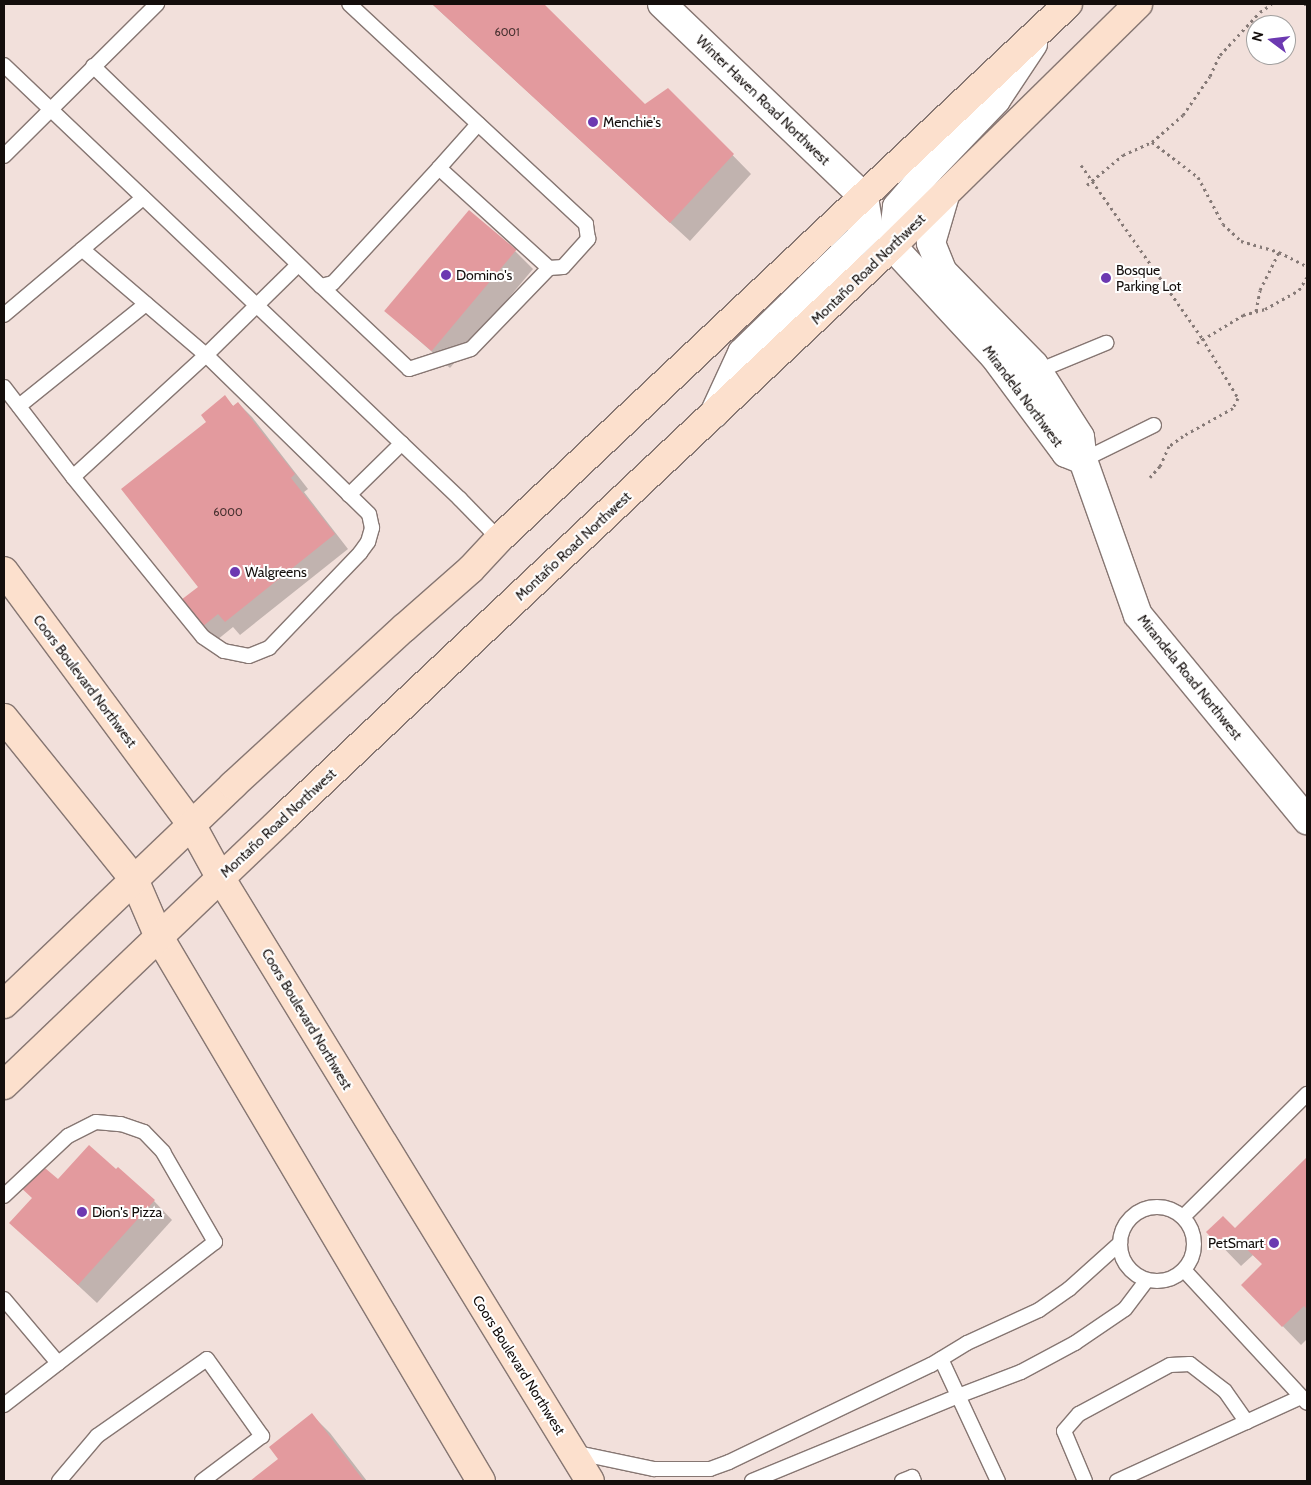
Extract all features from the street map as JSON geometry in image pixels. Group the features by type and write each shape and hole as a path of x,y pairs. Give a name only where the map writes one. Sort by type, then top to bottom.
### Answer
{"main road":[{"path":"4,1004 191,824 397,634 471,569 499,539 1068,4"},
{"name":"Montaño Road Northwest","path":"4,1085 220,877 892,246 1138,4"},
{"name":"Coors Boulevard Northwest","path":"4,571 191,824 220,877 590,1481"},
{"path":"4,718 134,879 159,937 477,1480"}],"street":[{"name":"Winter Haven Road Northwest","path":"662,4 864,197"},
{"path":"892,246 897,207 928,170 996,100 1045,26"},
{"name":"Mirandela Northwest","path":"892,246 994,356 1066,453 1082,460 1080,437 1038,371 943,272 931,243 945,195"},
{"path":"714,414 742,353 858,241 869,228 864,197"},
{"name":"Mirandela Road Northwest","path":"1082,460 1138,615 1291,803 1307,820"}],"lane":[{"path":"4,156 49,109 157,4"},
{"path":"93,66 298,265 409,369 471,348 549,268 563,267 588,239 586,224 349,4"},
{"path":"4,65 402,443 499,539"},
{"path":"321,286 333,283 478,124"},
{"path":"439,168 549,268"},
{"path":"4,315 143,198"},
{"path":"4,387 73,477 203,637 224,651 249,656 269,648 360,553 368,542 372,528 369,514 206,355 82,249"},
{"path":"73,477 258,307 298,265"},
{"path":"19,406 146,304"},
{"path":"1038,371 1106,343"},
{"path":"1082,460 1154,425"},
{"path":"349,495 402,443"},
{"path":"1183,1217 1307,1094"},
{"path":"4,1196 68,1136 96,1122 121,1124 144,1132 163,1152 214,1242 4,1405"},
{"path":"1161,1206 1173,1210 1183,1217 1190,1227 1194,1239 1194,1251 1184,1270 1171,1279 1159,1282 1147,1280 1136,1275 1121,1256 1122,1231 1128,1220 1137,1212 1149,1207 1161,1206"},
{"path":"572,1452 654,1470 710,1469 770,1443 940,1359 967,1343 1039,1310 1069,1289 1120,1244"},
{"path":"1117,1481 1247,1422 1304,1400 1184,1270"},
{"path":"752,1481 958,1396 1022,1372 1075,1343 1125,1309 1147,1280"},
{"path":"4,1300 58,1363"},
{"path":"61,1481 97,1436 207,1359 262,1436 202,1481"},
{"path":"940,1359 998,1481"},
{"path":"1085,1481 1064,1431 1079,1414 1170,1365 1190,1364 1225,1391 1247,1422"},
{"path":"902,1481 912,1477 914,1481"}],"path":[{"path":"1087,185 1123,155 1152,142 1183,115 1210,76 1220,55 1260,12 1272,4"},
{"path":"1152,142 1198,176 1223,224 1241,241 1279,252 1307,266"},
{"path":"1081,165 1202,338 1238,398 1233,408 1169,446 1160,466 1150,477"},
{"path":"1256,312 1260,290 1279,252"},
{"path":"1197,343 1202,338 1243,315 1256,312 1299,290 1307,277"}],"building":[{"path":"432,4 544,4 645,104 668,88 734,154 670,223"},
{"path":"469,210 516,250 432,351 384,311"},
{"name":"Walgreens","path":"225,395 233,406 238,402 295,474 291,478 335,534 225,622 218,614 202,627 181,600 198,587 121,489 206,422 201,415"},
{"name":"Dion's Pizza","path":"89,1145 116,1169 118,1167 155,1200 78,1285 9,1223 32,1198 18,1185 39,1163 58,1179"},
{"name":"PetSmart","path":"1307,1157 1307,1309 1304,1306 1282,1327 1241,1285 1262,1264 1234,1237 1221,1248 1206,1232 1223,1216 1235,1228"},
{"path":"312,1413 364,1481 250,1481 278,1459 269,1447"}],"place":[{"name":"Menchie's","path":"593,122"},
{"name":"Domino's","path":"446,275"},
{"name":"Bosque Parking Lot","path":"1106,278"},
{"name":"Walgreens","path":"235,572"},
{"name":"Dion's Pizza","path":"82,1212"},
{"name":"PetSmart","path":"1274,1243"}]}
